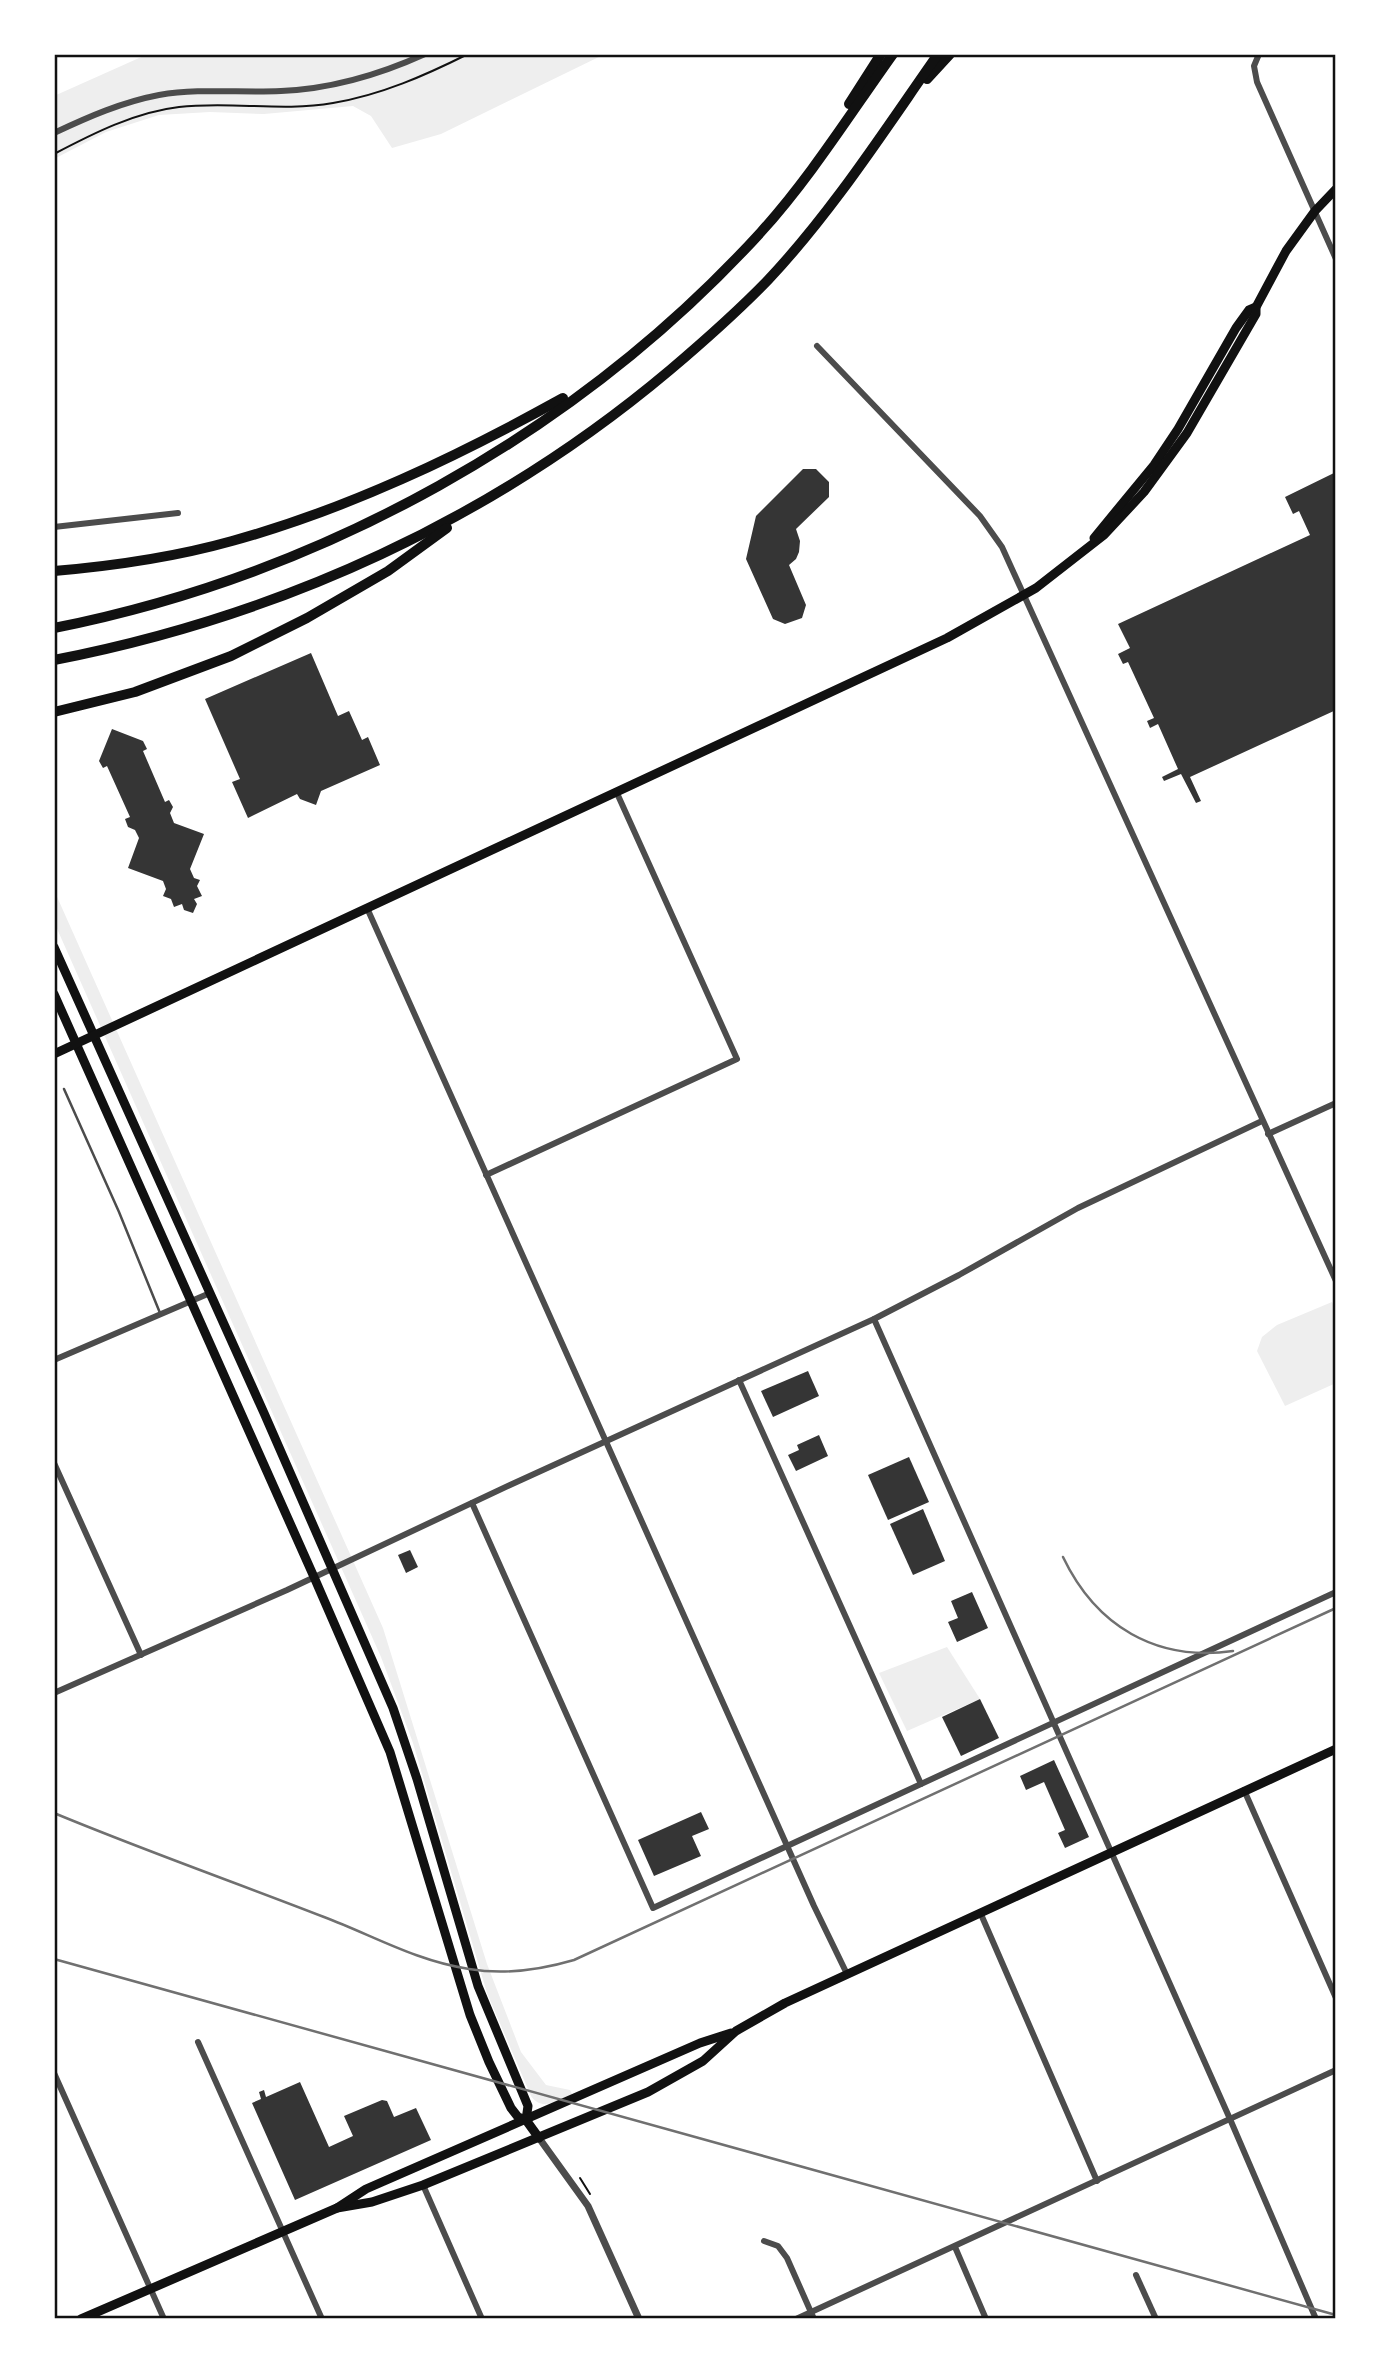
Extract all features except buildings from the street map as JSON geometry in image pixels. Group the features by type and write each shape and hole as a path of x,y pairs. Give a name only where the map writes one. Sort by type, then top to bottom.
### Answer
{"highway":[{"path":"785,203 881,54"},
{"path":"54,628 216,585 277,563 343,536 481,462 602,376 698,298 785,203 893,54"},
{"path":"54,660 233,615 302,590 380,555 475,507 598,428 725,322 768,280 809,233 938,54"},
{"path":"895,116 950,54"},
{"path":"54,572 107,567 232,541 356,499 481,441 602,376"},
{"path":"54,712 135,692 231,656 307,618 387,571 475,507"}],"main road":[{"path":"54,1054 947,638 1024,596 1116,524 1176,451 1244,336 1286,251 1315,211 1336,189"},
{"path":"54,947 210,1293 403,1735 478,1986 528,2106 526,2120"},
{"path":"54,994 390,1752 470,2015 511,2108 518,2117 526,2120 540,2138"},
{"path":"81,2319 337,2208 366,2189 700,2043 736,2031 847,1974 1336,1749"},
{"path":"337,2208 372,2202 424,2185 676,2078 704,2061 736,2031"}],"street":[{"path":"54,133 97,113 145,98 210,90 285,91 319,86 356,78 425,54"},
{"path":"1259,54 1254,66 1257,82 1336,259"},
{"path":"817,346 986,523 1002,547 1336,1281"},
{"path":"54,527 178,513"},
{"path":"486,1175 737,1059 616,791"},
{"path":"367,908 787,1846 847,1974"},
{"path":"1268,1134 1336,1103"},
{"path":"54,1693 314,1577 874,1319 959,1275 1077,1208 1262,1121"},
{"path":"54,1360 210,1293"},
{"path":"874,1319 1317,2319"},
{"path":"739,1380 921,1784"},
{"path":"54,1463 141,1655"},
{"path":"472,1503 653,1908 1336,1592"},
{"path":"1244,1790 1336,1998"},
{"path":"980,1912 1097,2181"},
{"path":"198,2042 322,2319"},
{"path":"796,2319 812,2315 1336,2070"},
{"path":"54,2073 164,2319"},
{"path":"540,2138 588,2206 639,2319"},
{"path":"424,2185 482,2319"},
{"path":"764,2241 778,2246 786,2258 812,2315"},
{"path":"955,2247 986,2319"},
{"path":"1136,2275 1156,2319"}],"lane":[{"path":"64,1089 160,1313"}],"path":[{"path":"54,154 108,128 168,109 286,107 333,103 426,76 468,54"}],"shaded area":[{"path":"148,54 605,54 441,134 392,148 371,116 353,106 264,114 210,112 159,115 106,132 54,159 54,96"},
{"path":"54,890 383,1628 487,1964 521,2052 546,2085 570,2090 572,2094 556,2101 540,2103 531,2096 487,1993 413,1743 381,1657 54,922"},
{"path":"1332,1302 1336,1310 1336,1383 1285,1406 1257,1351 1262,1337 1277,1325"},
{"path":"947,1647 980,1699 907,1731 879,1673"}],"railway":[{"path":"1063,1557 1093,1602 1111,1620 1132,1634 1179,1651 1233,1651"},
{"path":"54,1813 431,1960 482,1971 535,1969 574,1960 1336,1608"},
{"path":"54,1959 1336,2315"}]}
